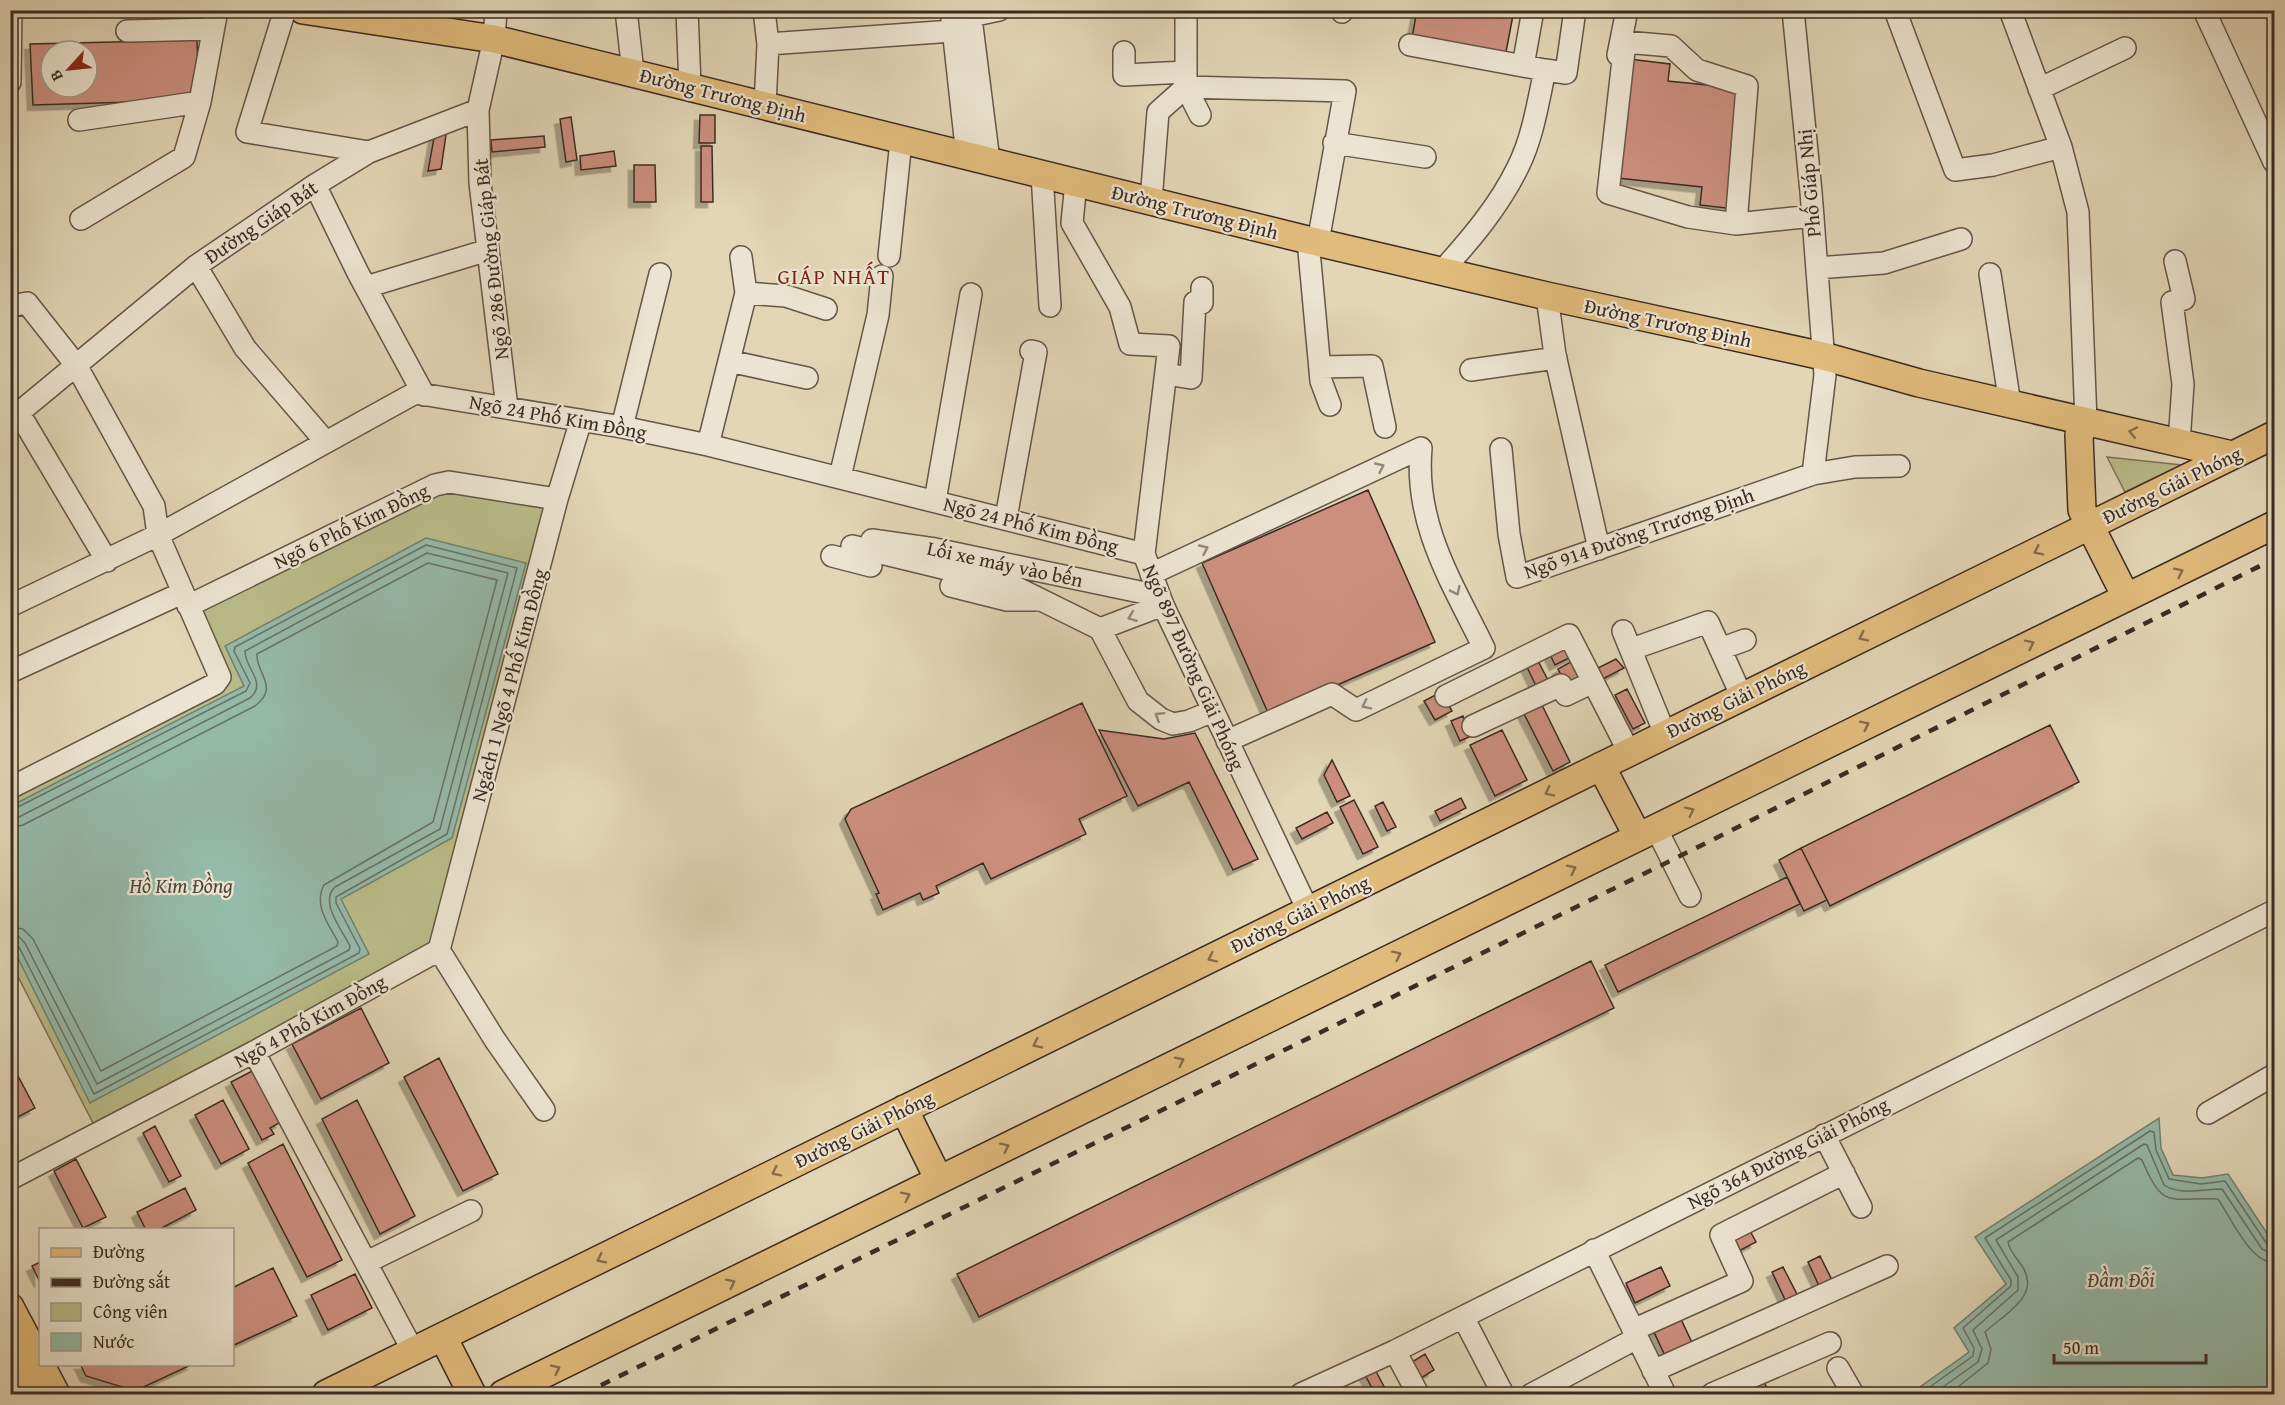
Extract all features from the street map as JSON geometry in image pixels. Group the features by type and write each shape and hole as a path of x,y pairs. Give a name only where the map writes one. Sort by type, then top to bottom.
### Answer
{"main road":[{"name":"Đường Trương Định","path":"303,10 494,39 1313,241 1547,297 1823,356 2010,404 2232,455"},
{"path":"2086,422 2079,435 2082,510 2126,597"},
{"name":"Đường Giải Phóng","path":"326,1395 2274,435"},
{"path":"503,1395 2274,525"},
{"path":"1601,766 1647,832"},
{"path":"911,1106 946,1177"},
{"path":"10,1307 39,1362"},
{"path":"443,1337 472,1395"},
{"path":"10,1354 31,1395"},
{"path":"41,1366 50,1395"},
{"path":"41,1366 58,1395"}],"street":[{"path":"10,82 11,10"},
{"path":"285,10 247,132 369,152"},
{"path":"478,110 494,39 496,10"},
{"path":"626,10 633,72"},
{"path":"687,10 690,86"},
{"path":"764,10 768,44 765,105"},
{"path":"768,44 999,10"},
{"path":"1186,10 1186,80 1200,115"},
{"path":"1523,66 1533,10"},
{"path":"1410,45 1566,73 1575,10"},
{"path":"1613,76 1627,10"},
{"name":"Phố Giáp Nhị","path":"1793,10 1813,216 1823,356"},
{"path":"1895,10 1955,170 1993,165 2061,147"},
{"path":"2010,10 2061,147 2078,212 2086,422"},
{"path":"2204,10 2274,162"},
{"path":"961,17 978,159"},
{"path":"81,219 184,157 200,102 214,20 126,31"},
{"path":"1736,224 1747,86 1697,70 1671,46 1625,42 1608,193 1688,217 1736,224 1813,216"},
{"path":"2039,89 2125,48"},
{"path":"1124,52 1124,75 1345,91 1313,241 1320,367 1330,405"},
{"path":"1442,271 1500,201 1519,166 1529,140 1545,70"},
{"path":"1151,201 1158,112 1186,80"},
{"path":"79,120 200,102"},
{"name":"Đường Giáp Bát","path":"15,416 196,266 315,185 369,152 478,110"},
{"name":"Ngõ 286 Đường Giáp Bát","path":"478,110 480,183 507,408"},
{"path":"889,256 901,141"},
{"path":"1334,143 1425,157"},
{"path":"1042,174 1050,306"},
{"name":"Ngõ 897 Đường Giải Phóng","path":"1076,183 1072,223 1120,307 1130,344 1168,346 1144,554 1150,574 1308,910"},
{"path":"315,185 424,395"},
{"path":"1816,268 1884,263 1961,239"},
{"path":"366,287 488,250"},
{"path":"708,445 746,293 741,257"},
{"path":"2175,261 2184,299 2172,302 2183,384 2179,443"},
{"path":"196,266 245,348 325,441"},
{"path":"622,427 660,274"},
{"path":"1990,274 2010,404"},
{"path":"840,477 878,315 882,276"},
{"path":"1166,374 1191,378 1195,302 1202,303 1202,288"},
{"path":"746,293 786,296 826,309"},
{"path":"935,501 971,294"},
{"path":"1547,297 1556,358 1599,549"},
{"path":"10,306 27,303 76,365 154,506 158,535 220,677 215,684 10,788"},
{"path":"1006,518 1036,352 1031,351"},
{"path":"1813,474 1825,375 1823,356"},
{"path":"1471,370 1556,358"},
{"path":"729,361 807,378"},
{"path":"1320,367 1372,366 1385,427"},
{"name":"Ngõ 24 Phố Kim Đồng","path":"10,606 158,535 414,393 622,427 708,445 1144,554"},
{"path":"15,416 107,561"},
{"name":"Ngách 1 Ngõ 4 Phố Kim Đồng","path":"439,950 557,499 581,420"},
{"path":"1150,574 1421,448 1420,493 1428,529 1484,648 1356,710 1332,694 1227,741"},
{"name":"Ngõ 914 Đường Trương Định","path":"1501,449 1509,534 1517,577 1813,474 1855,467 1899,466"},
{"name":"Ngõ 6 Phố Kim Đồng","path":"10,672 185,599 435,485 448,482 557,499"},
{"name":"Lối xe máy vào bến","path":"1039,600 1009,584 852,546 875,539 1161,600"},
{"path":"832,556 1007,600 1039,600 1100,629 1138,701 1161,719 1173,724 1189,722 1213,711"},
{"path":"1100,629 1161,600"},
{"path":"1665,734 1627,640 1708,622 1742,696"},
{"path":"1446,696 1569,635 1629,752"},
{"path":"1720,649 1745,640"},
{"path":"1473,726 1561,685 1566,695 1593,682"},
{"path":"1647,832 1690,896"},
{"name":"Ngõ 364 Đường Giải Phóng","path":"1301,1395 1395,1351 2274,911"},
{"path":"439,950 495,1040 544,1110"},
{"name":"Ngõ 4 Phố Kim Đồng","path":"10,1179 254,1052 439,950"},
{"path":"254,1052 413,1351"},
{"path":"2208,1113 2274,1075"},
{"path":"1824,1135 1861,1207"},
{"path":"1532,1395 1635,1334 1742,1281 1720,1234 1844,1173"},
{"path":"367,1262 471,1211"},
{"path":"1594,1250 1665,1395"},
{"path":"1653,1371 1887,1266"},
{"path":"1463,1317 1503,1395"},
{"path":"1712,1395 1830,1343"},
{"path":"1395,1351 1418,1395"},
{"path":"1838,1368 1853,1395"}],"green space":[{"path":"2107,457 2182,465 2125,492"},
{"name":"Hồ Kim Đồng","path":"439,489 552,504 434,946 95,1127 11,963 11,794 221,687 196,609"}],"water":[{"name":"Hồ Kim Đồng","path":"426,538 526,563 452,838 341,899 369,954 90,1103 11,944 11,806 244,686 225,646"},
{"name":"Đầm Đỗi","path":"2159,1118 2161,1148 2173,1175 2202,1178 2228,1174 2274,1244 2274,1394 1910,1394 1969,1352 1954,1328 2006,1284 1975,1237"}],"building":[{"path":"1417,10 1514,10 1505,57 1412,38"},
{"path":"197,40 199,100 33,105 30,44 39,44 39,99 99,99 99,42"},
{"path":"1629,59 1670,64 1668,81 1747,89 1735,209 1700,205 1702,187 1617,178"},
{"path":"700,115 715,115 715,143 699,143"},
{"path":"571,117 577,160 566,162 560,119"},
{"path":"447,128 441,169 428,171 435,132"},
{"path":"544,136 545,147 492,152 491,140"},
{"path":"701,146 712,146 713,202 701,202"},
{"path":"614,151 616,166 581,170 580,156"},
{"path":"634,165 655,165 656,202 634,202"},
{"path":"1368,490 1435,642 1269,715 1202,563"},
{"path":"1567,640 1575,655 1555,665 1548,650"},
{"path":"1535,655 1552,688 1540,694 1524,661"},
{"path":"1576,659 1587,680 1569,690 1558,669"},
{"path":"1616,659 1624,668 1599,681 1594,670"},
{"path":"1627,689 1645,723 1633,729 1615,695"},
{"path":"1441,692 1452,711 1435,720 1424,701"},
{"path":"1539,699 1570,762 1553,771 1521,708"},
{"path":"1082,703 1127,796 1079,819 1086,834 991,879 983,863 936,886 939,893 923,900 920,893 883,910 876,894 879,893 845,819 851,809"},
{"path":"1463,716 1471,736 1460,741 1451,721"},
{"path":"2050,725 2079,782 1830,906 1801,848"},
{"path":"1099,730 1164,739 1195,733 1258,859 1233,870 1189,782 1138,806"},
{"path":"1502,730 1527,780 1495,796 1470,745"},
{"path":"1332,760 1350,796 1337,802 1324,775"},
{"path":"1461,798 1466,808 1440,821 1435,811"},
{"path":"1354,800 1378,847 1363,854 1340,807"},
{"path":"1383,802 1396,827 1387,831 1375,806"},
{"path":"1327,812 1333,823 1302,839 1296,828"},
{"path":"1801,848 1827,900 1804,911 1779,860"},
{"path":"1787,877 1800,904 1618,992 1605,965"},
{"path":"1591,961 1614,1008 979,1317 957,1274"},
{"path":"361,1008 389,1063 321,1099 292,1044"},
{"path":"439,1058 498,1174 463,1191 404,1077"},
{"path":"10,1061 35,1108 10,1121"},
{"path":"254,1070 281,1122 270,1128 274,1134 262,1140 231,1082"},
{"path":"223,1100 249,1149 221,1164 195,1115"},
{"path":"357,1100 415,1216 380,1234 322,1119"},
{"path":"155,1126 181,1176 169,1182 143,1133"},
{"path":"283,1144 342,1260 307,1277 248,1163"},
{"path":"76,1159 106,1217 83,1228 54,1171"},
{"path":"185,1188 196,1210 162,1228 145,1228 137,1212"},
{"path":"1749,1229 1756,1242 1737,1252 1730,1238"},
{"path":"1820,1256 1833,1282 1820,1288 1808,1262"},
{"path":"39,1262 39,1280 32,1266"},
{"path":"1661,1267 1670,1286 1635,1303 1626,1283"},
{"path":"1783,1267 1801,1302 1789,1308 1772,1272"},
{"path":"273,1268 297,1316 234,1345 234,1287"},
{"path":"355,1274 372,1308 328,1330 311,1295"},
{"path":"1680,1317 1694,1347 1667,1360 1653,1330"},
{"path":"1425,1354 1434,1370 1421,1378 1412,1362"},
{"path":"1371,1362 1388,1394 1375,1394 1361,1367"},
{"path":"81,1366 189,1366 135,1391 86,1376"},
{"path":"1761,1376 1770,1394 1753,1394 1747,1383"}],"railway":[{"path":"583,1394 1672,860 2274,559"}],"district":[{"name":"GIÁP NHẤT","path":"834,277"}]}
